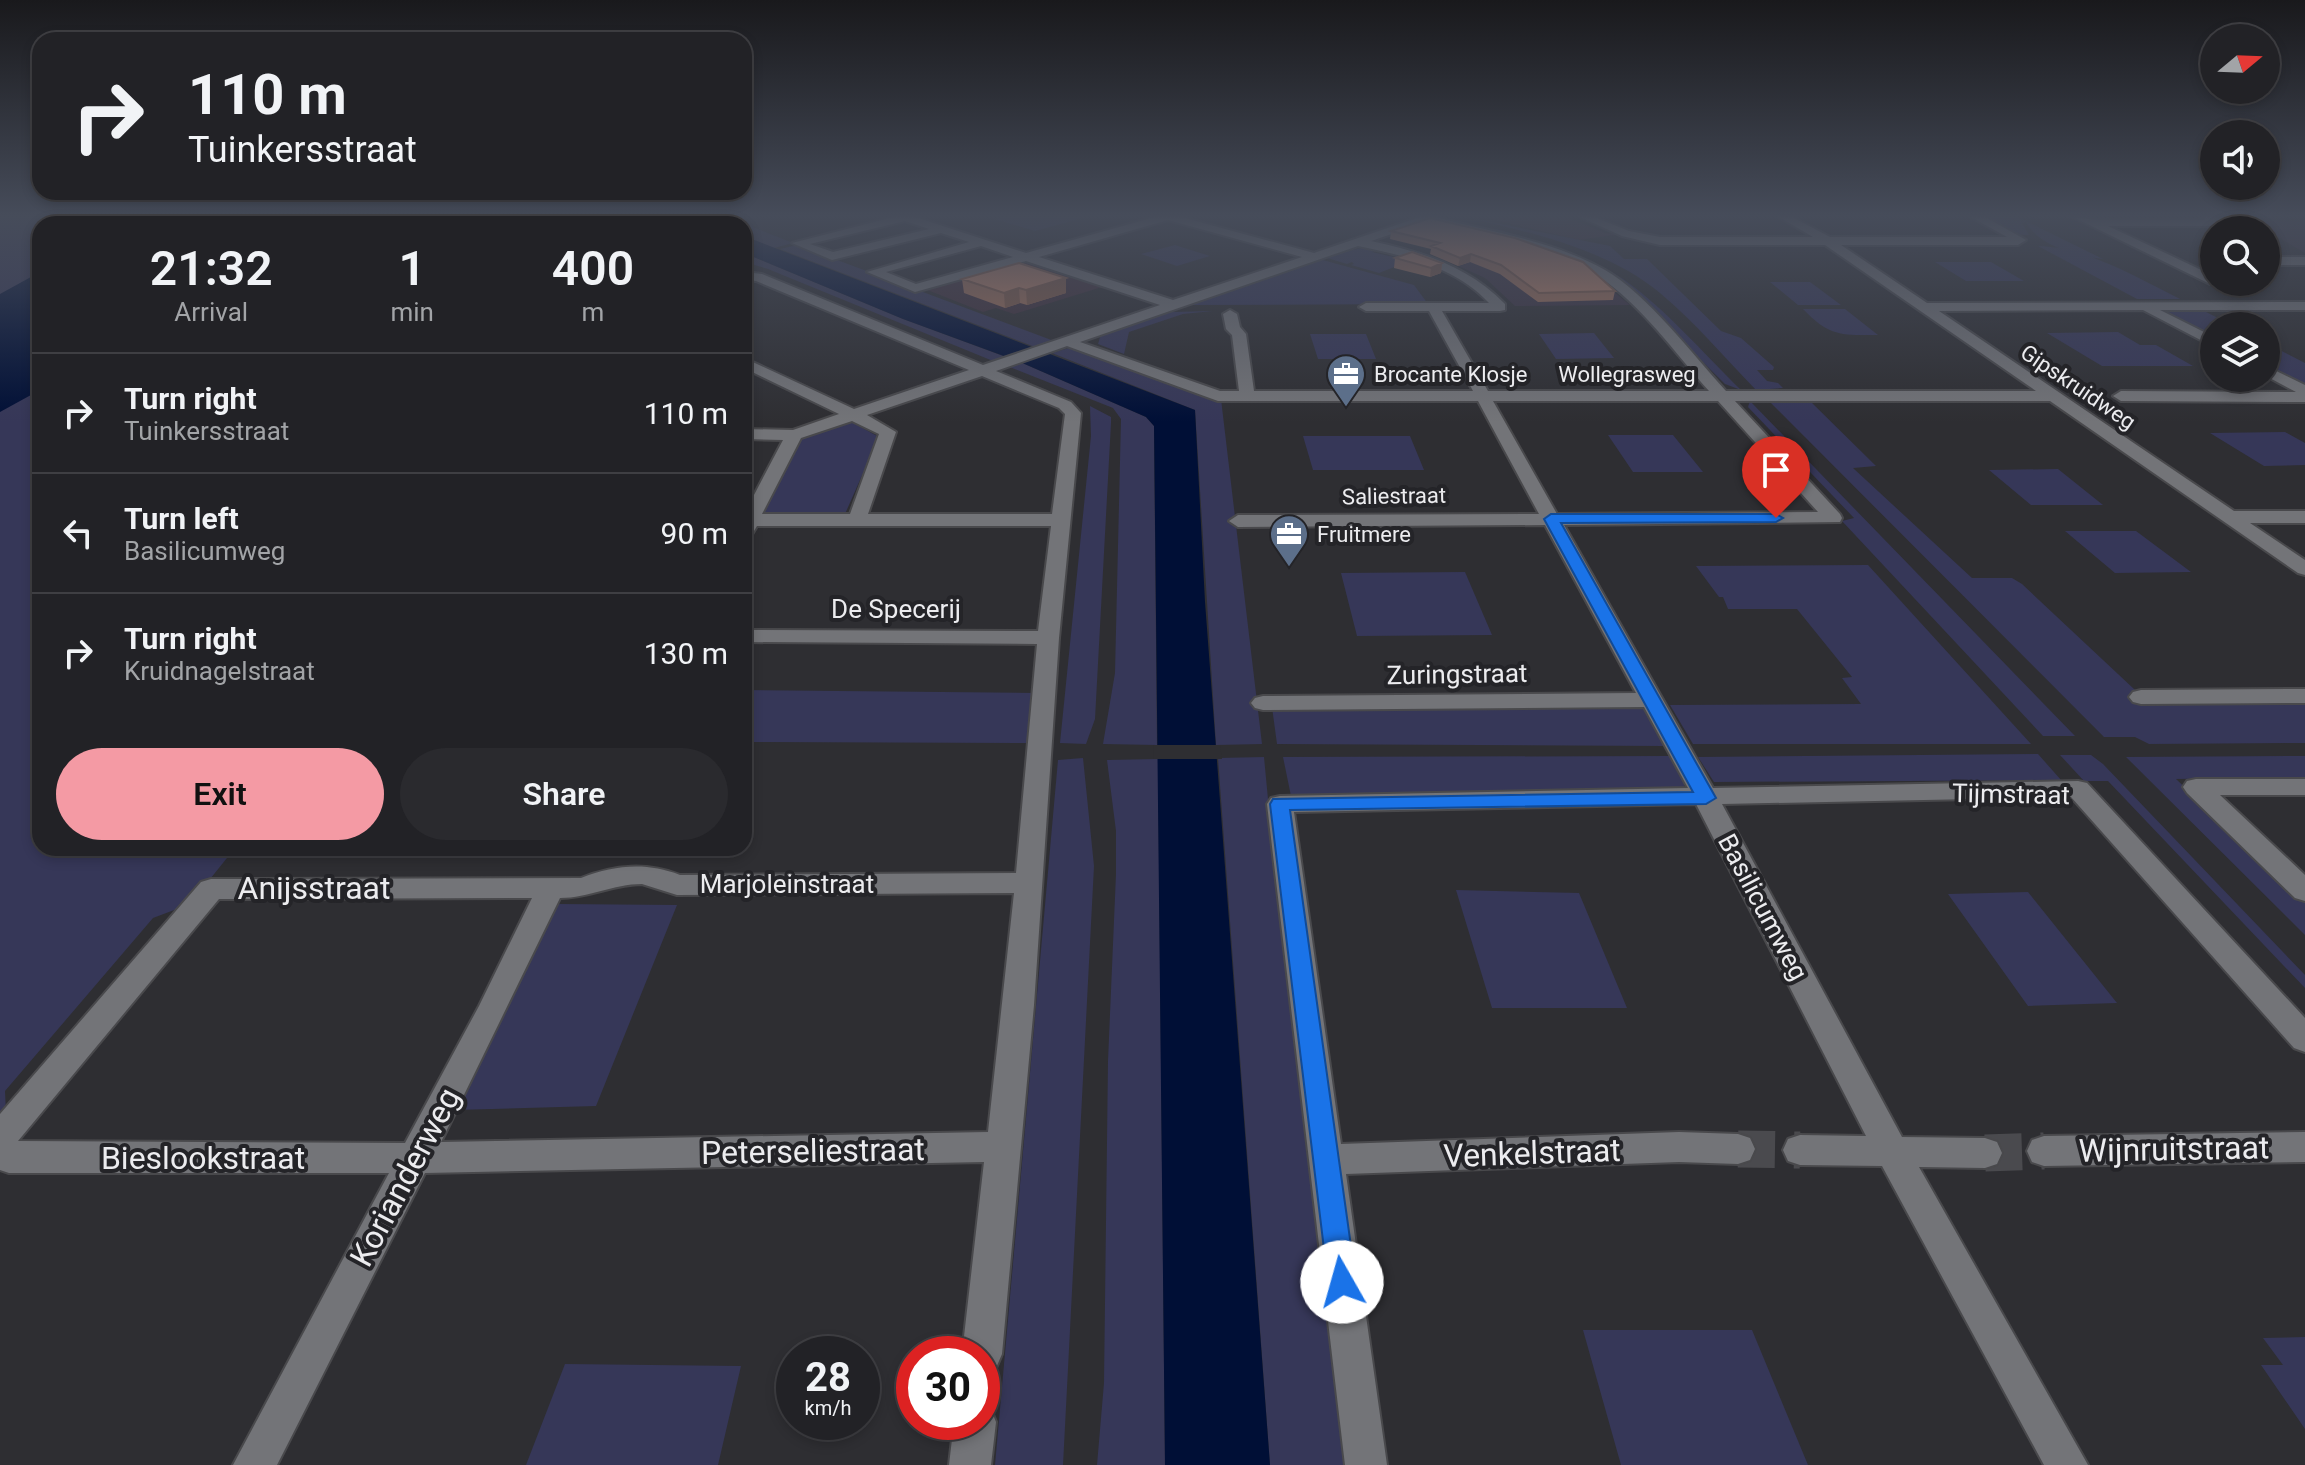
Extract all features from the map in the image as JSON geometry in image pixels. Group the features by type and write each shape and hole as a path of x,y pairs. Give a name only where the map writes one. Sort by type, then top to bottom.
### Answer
{"street":[{"path":"778,285 1065,405 1073,413 1048,638 1041,751 984,1336"},
{"path":"1114,285 1174,305"},
{"path":"752,434 794,435 1232,285"},
{"path":"1366,307 1500,307 1481,285"},
{"path":"1617,285 1630,295 1723,396"},
{"name":"Gipskruidweg","path":"1891,285 2305,569"},
{"path":"2246,296 2267,306"},
{"path":"2143,306 2200,336"},
{"path":"1902,307 2305,306"},
{"name":"Basilicumweg","path":"1434,308 1706,798 1892,1152 2067,1465"},
{"path":"1230,314 1233,329 1239,334 1247,396"},
{"name":"Wollegrasweg","path":"1068,342 1218,396 2053,396"},
{"path":"752,366 888,432 857,520"},
{"path":"2280,379 2305,394"},
{"path":"2121,396 2305,394"},
{"name":"Saliestraat","path":"1238,521 1833,518 1723,396"},
{"path":"752,513 794,435"},
{"path":"2229,517 2305,517"},
{"path":"752,524 857,520 1060,520"},
{"name":"De Specerij","path":"752,636 1048,638"},
{"path":"2141,697 2305,696"},
{"name":"Zuringstraat","path":"1263,703 1650,700"},
{"path":"2305,787 2196,787 2305,891"},
{"name":"Tijmstraat","path":"1326,1160 1280,804 2078,789 2305,1039"},
{"name":"Marjoleinstraat","path":"551,888 584,888 617,875 636,873 654,874 677,885 1028,883"},
{"name":"Anijsstraat","path":"0,1140 211,889 551,888"},
{"name":"Korianderweg","path":"254,1465 494,1007 551,888"},
{"name":"Bieslookstraat","path":"0,1140 9,1158 414,1158"},
{"name":"Peterseliestraat","path":"414,1158 1003,1147"},
{"name":"Venkelstraat","path":"1326,1160 1679,1147 1738,1149"},
{"name":"Wijnruitstraat","path":"2044,1151 2305,1147"},
{"path":"1800,1150 1985,1153"},
{"path":"1326,1160 1366,1465"},
{"path":"970,1465 973,1440"}],"shaded area":[{"path":"0,285 32,285 32,856 229,856 190,904 153,918 5,1091 6,1114 0,1120"},
{"path":"16,285 32,285 32,394 0,412 0,294"},
{"path":"808,285 822,285 1006,357 993,361"},
{"path":"822,285 872,285 1195,410 1205,602 1270,1465 1165,1465 1154,426 1146,417 1020,362"},
{"path":"875,285 905,285 1054,341 1035,347"},
{"path":"938,285 1102,287 1014,314 996,308 983,312 925,289"},
{"path":"1242,285 1414,285 1428,304 1185,305"},
{"path":"1493,285 1606,285 1630,305 1515,306"},
{"path":"1623,285 1631,285 1639,291 1741,390 1725,384"},
{"path":"1649,285 1674,285 1721,331 1741,338 1774,367 1773,370 1757,370 1767,381 1778,383 1783,388 1756,390"},
{"path":"1774,285 1815,285 1841,305 1798,305"},
{"path":"2112,285 2153,285 2180,299 2137,299"},
{"path":"1803,309 1845,309 1878,335 1854,335 1829,330"},
{"path":"2159,310 2206,312 2200,312 2200,332"},
{"path":"1213,311 1183,314 1129,332 1124,354 1098,344 1101,334 1171,312"},
{"path":"2118,332 2140,345 2156,345 2193,366 2102,366 2047,333"},
{"path":"1594,333 1614,358 1556,359 1539,334"},
{"path":"1310,334 1366,334 1376,359 1318,359"},
{"path":"1072,347 1221,399 1262,744 1216,745 1195,410 1052,353"},
{"path":"2280,350 2305,363 2305,387 2280,374"},
{"path":"1020,362 1146,417 1154,426 1157,745 1103,744 1115,673 1121,419 1113,408 1007,366"},
{"path":"1750,401 2075,736 2043,736 1842,521 1854,518 1748,407"},
{"path":"1811,402 1876,466 1853,468 1972,578 2012,578 2022,584 2150,704 2305,702 2305,743 2149,744 2135,737 2104,737 1771,403"},
{"path":"1090,406 1111,417 1095,719 1086,744 1060,743 1091,436"},
{"path":"848,420 879,437 845,514 766,516 763,512 801,438"},
{"path":"2285,432 2305,443 2305,465 2264,466 2210,433"},
{"path":"1608,435 1673,435 1703,472 1633,472"},
{"path":"1303,436 1410,436 1424,470 1313,470"},
{"path":"2058,469 2103,505 2031,505 1989,470"},
{"path":"2065,531 2136,531 2191,572 2115,573"},
{"path":"1868,565 2031,744 1693,744 1670,705 1861,704 1842,678 1852,677 1797,609 1728,609 1723,597 1719,597 1696,566"},
{"path":"1465,572 1492,635 1357,636 1341,573"},
{"path":"752,690 1034,693 1028,743 752,742"},
{"path":"1645,706 1665,746 1277,744 1272,707"},
{"path":"2038,754 2061,780 1714,782 1698,757"},
{"path":"2060,755 2091,755 2103,764 2305,975 2305,988 2108,781 2084,781"},
{"path":"1670,756 1684,781 1684,789 1291,796 1283,757"},
{"path":"2305,756 2305,777 2176,779 2305,902 2305,935 2126,757"},
{"path":"1264,757 1351,1465 1270,1465 1218,758"},
{"path":"1083,758 1094,866 1063,1465 995,1465 997,1440 1000,1440 1000,1409 1058,760"},
{"path":"1158,759 1165,1465 1097,1465 1104,1383 1108,1061 1116,874 1116,831 1107,760"},
{"path":"1456,890 1579,893 1627,1008 1492,1008"},
{"path":"2028,892 2117,1003 2028,1006 1948,894"},
{"path":"558,904 677,905 596,1106 455,1110"},
{"path":"1583,1330 1752,1330 1808,1465 1621,1465"},
{"path":"2305,1337 2305,1429 2261,1365 2283,1365 2263,1338"},
{"path":"565,1364 741,1366 718,1465 526,1465"}],"pier":[{"path":"1153,745 1220,745 1222,759 1154,759"}],"building":[{"path":"981,285 1041,285 1026,290 1019,288 1004,293"},
{"path":"1529,285 1609,285 1615,291 1539,293"}],"tunnel":[{"path":"1738,1149 1800,1150"},
{"path":"1985,1153 2044,1151"}],"place":[{"name":"Brocante Klosje","path":"1346,408"},
{"name":"Fruitmere","path":"1289,568"}],"route":[{"path":"1342,1282 1280,804 1706,798 1551,519 1776,518"}]}
